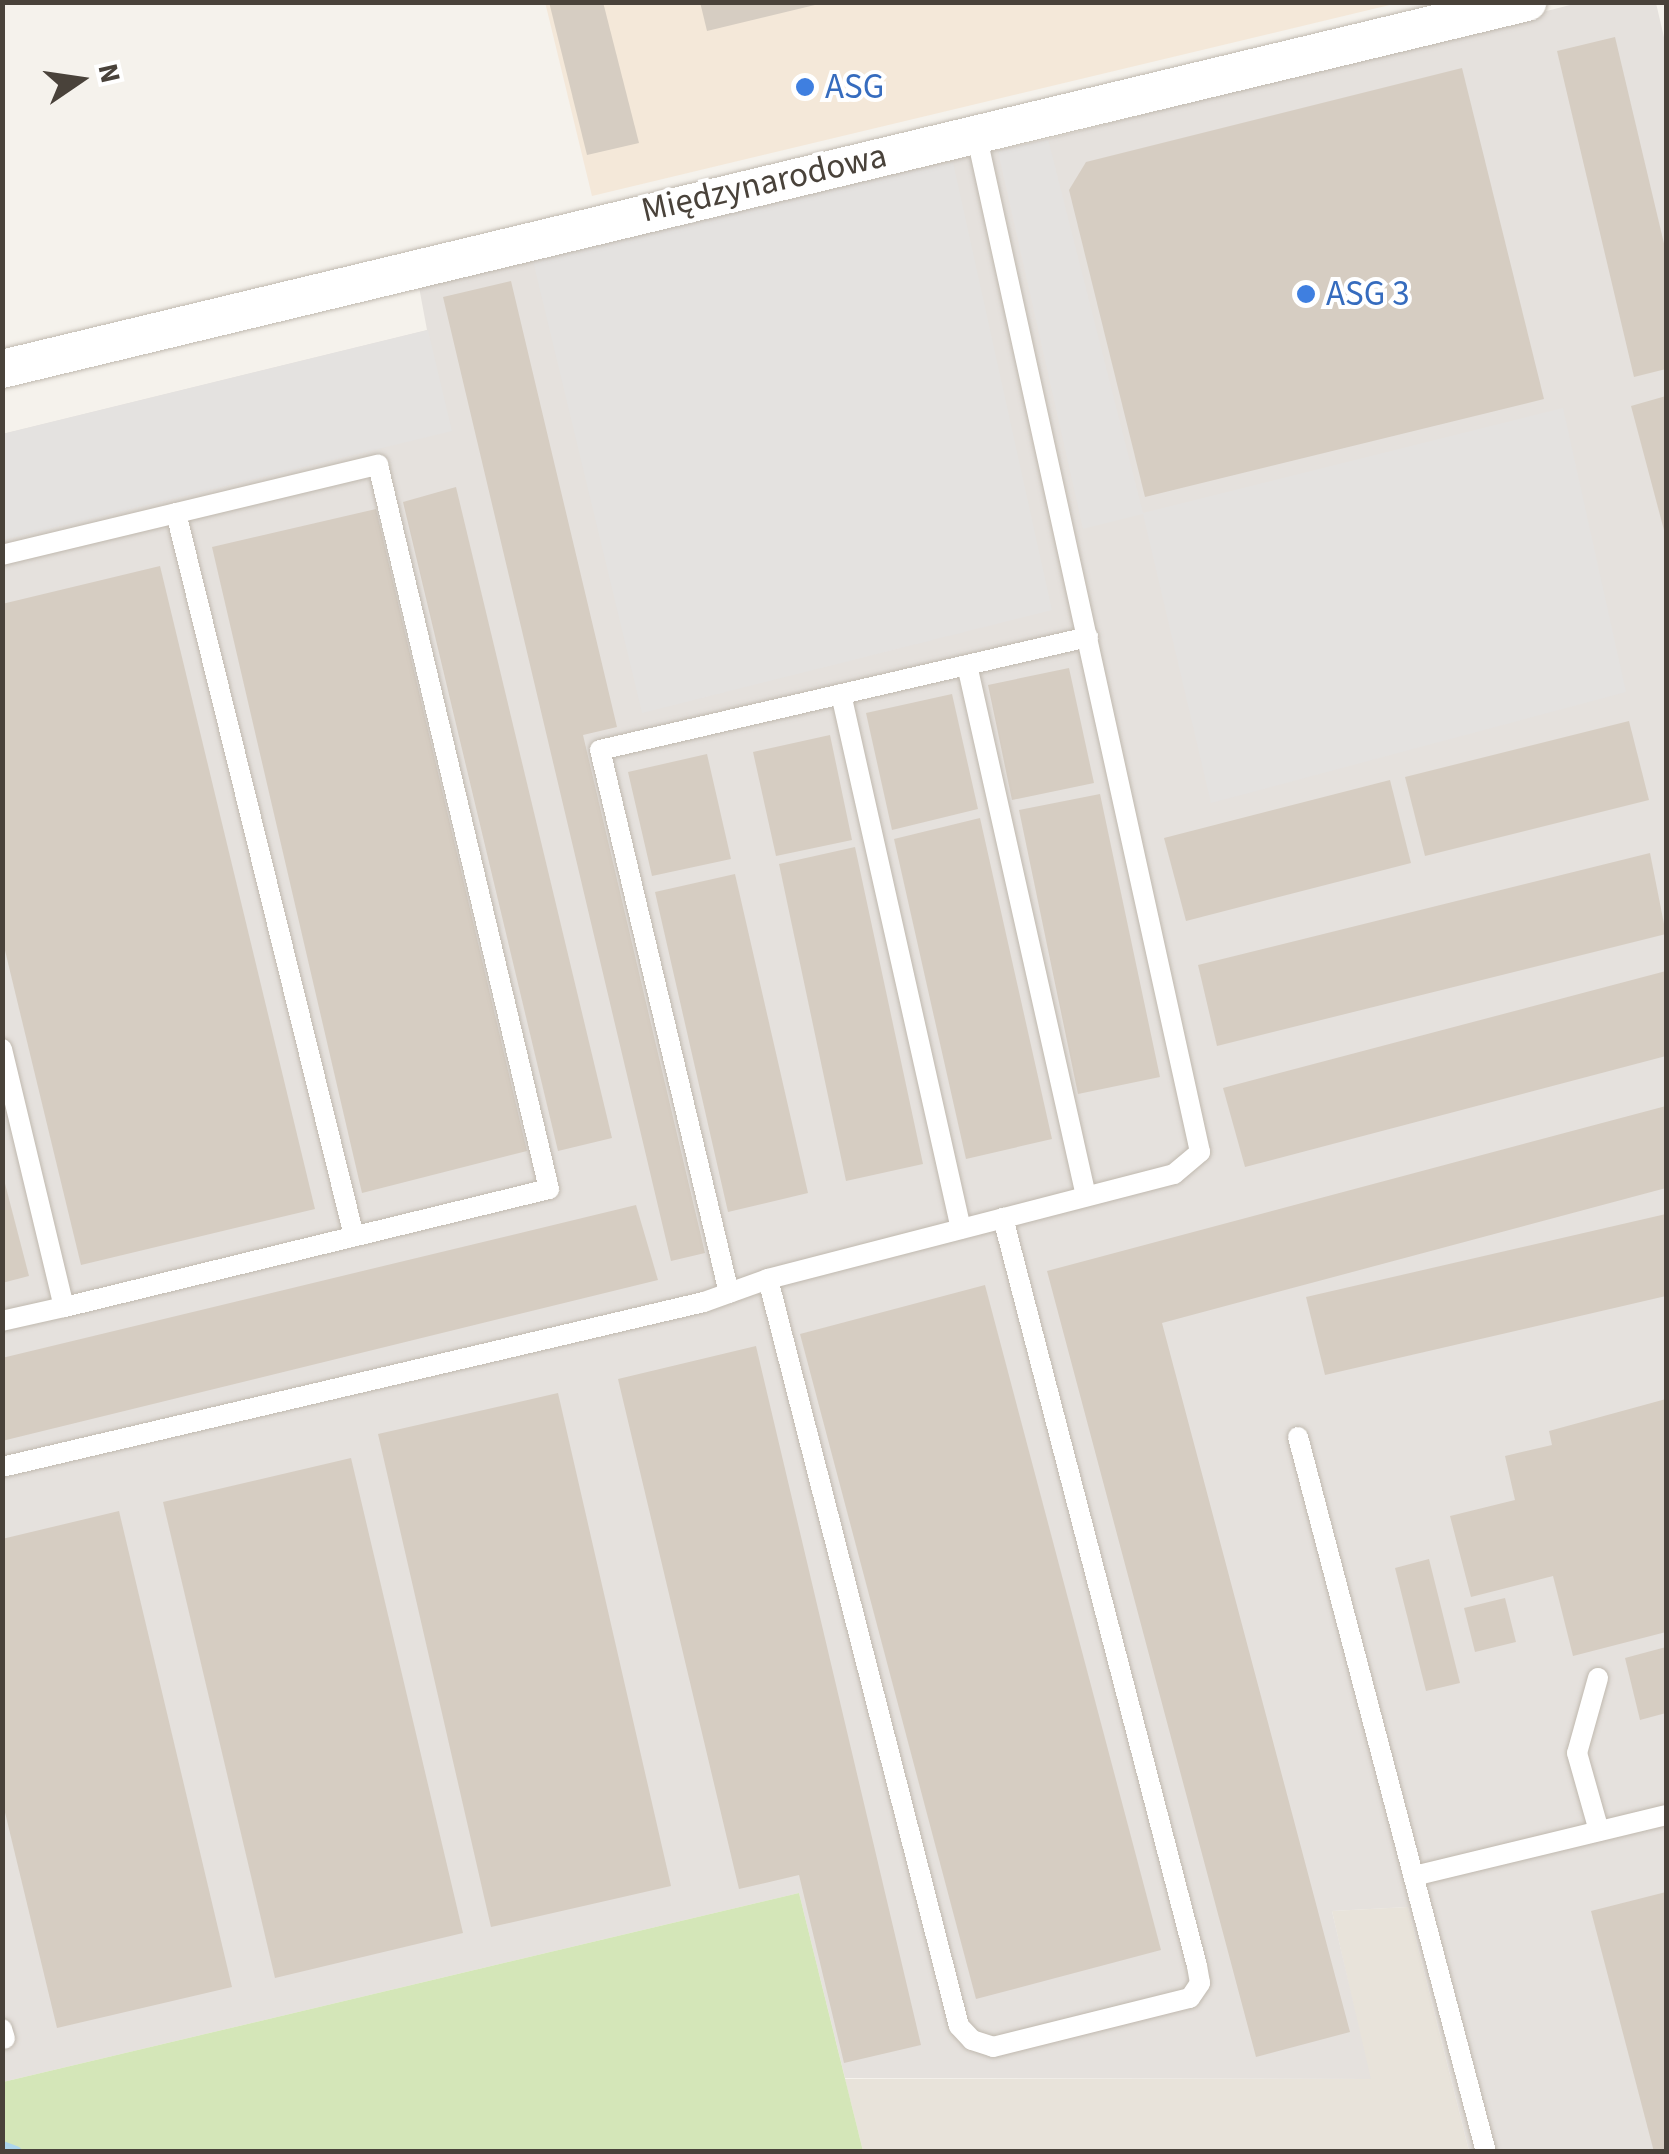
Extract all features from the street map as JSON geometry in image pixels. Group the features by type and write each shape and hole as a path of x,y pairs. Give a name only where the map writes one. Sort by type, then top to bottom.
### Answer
{"street":[{"name":"Międzynarodowa","path":"2,369 1527,2"}],"lane":[{"path":"2,1467 729,1293 768,1278 1174,1174 1200,1152 976,133"},
{"path":"2,555 378,465 549,1188 2,1321"},
{"path":"176,513 354,1236"},
{"path":"729,1293 600,750 1088,637"},
{"path":"967,665 1086,1196"},
{"path":"841,694 961,1228"},
{"path":"2,1050 64,1307"},
{"path":"768,1278 959,2026 972,2040 993,2047 1190,1998 1200,1983 1197,1966 1003,1218"},
{"path":"1298,1437 1418,1876 1486,2152"},
{"path":"1598,1678 1577,1753 1599,1832"},
{"path":"1418,1876 1666,1815"}],"shaded area":[{"name":"ASG","path":"545,2 1398,3 592,196"},
{"path":"1578,3 1656,3 1666,46 1666,2151 1469,2151 1408,1907 1332,1911 1371,2079 845,2078 799,1893 3,2082 2,434 427,330 419,287 531,253 1048,139"},
{"path":"1048,139 1143,513 1563,408 1626,692 1211,803 1143,514 1083,529 998,151"},
{"path":"953,162 1052,610 642,713 531,253"},
{"path":"428,330 452,431 3,540 3,434"},
{"path":"1408,1907 1469,2151 863,2151 845,2079 1370,2079 1332,1911"}],"green space":[{"path":"799,1893 863,2151 3,2151 3,2082"}],"building":[{"path":"549,2 603,2 639,143 587,155"},
{"path":"700,2 818,2 819,4 707,31"},
{"path":"1615,37 1666,252 1666,369 1634,377 1557,51"},
{"name":"ASG 3","path":"1462,68 1544,399 1145,497 1069,190 1086,162"},
{"path":"511,281 617,727 583,735 705,1253 671,1261 443,297"},
{"path":"1666,396 1666,534 1665,534 1631,406"},
{"path":"456,487 612,1138 558,1151 403,502"},
{"path":"376,509 527,1151 362,1193 212,547"},
{"path":"160,566 315,1209 81,1265 2,938 2,604"},
{"path":"1069,668 1094,783 1012,800 988,685"},
{"path":"952,694 978,809 892,830 866,713"},
{"path":"1629,721 1649,800 1425,856 1405,777"},
{"path":"830,735 852,840 776,856 753,752"},
{"path":"707,754 731,859 652,876 628,772"},
{"path":"1390,780 1411,863 1186,921 1164,838"},
{"path":"1100,794 1160,1077 1078,1094 1019,810"},
{"path":"980,818 1052,1139 966,1159 894,839"},
{"path":"855,847 923,1164 846,1181 779,864"},
{"path":"1650,853 1666,934 1217,1046 1198,965"},
{"path":"735,874 808,1193 728,1212 655,892"},
{"path":"1666,971 1666,1056 1245,1167 1223,1088"},
{"path":"1666,1106 1666,1188 1162,1323 1350,2032 1256,2057 1047,1271"},
{"path":"2,1172 29,1276 2,1283"},
{"path":"636,1205 658,1280 2,1441 2,1358"},
{"path":"1666,1214 1666,1296 1325,1375 1306,1297"},
{"path":"985,1285 1161,1950 976,1999 800,1334"},
{"path":"756,1346 921,2045 844,2063 799,1875 739,1889 618,1379"},
{"path":"558,1393 671,1886 491,1927 378,1434"},
{"path":"1666,1399 1666,1632 1573,1656 1553,1576 1471,1597 1450,1516 1515,1500 1505,1456 1552,1445 1549,1431"},
{"path":"351,1458 463,1933 275,1978 163,1502"},
{"path":"119,1511 232,1987 57,2028 2,1800 2,1539"},
{"path":"1429,1559 1460,1683 1426,1691 1395,1568"},
{"path":"1505,1598 1516,1642 1475,1652 1464,1608"},
{"path":"1666,1647 1666,1713 1640,1720 1625,1658"},
{"path":"1666,1892 1666,2152 1654,2152 1591,1911"}],"waterway":[{"path":"2,2147 16,2152"}],"place":[{"name":"ASG","path":"805,87"},
{"name":"ASG 3","path":"1306,294"}]}
